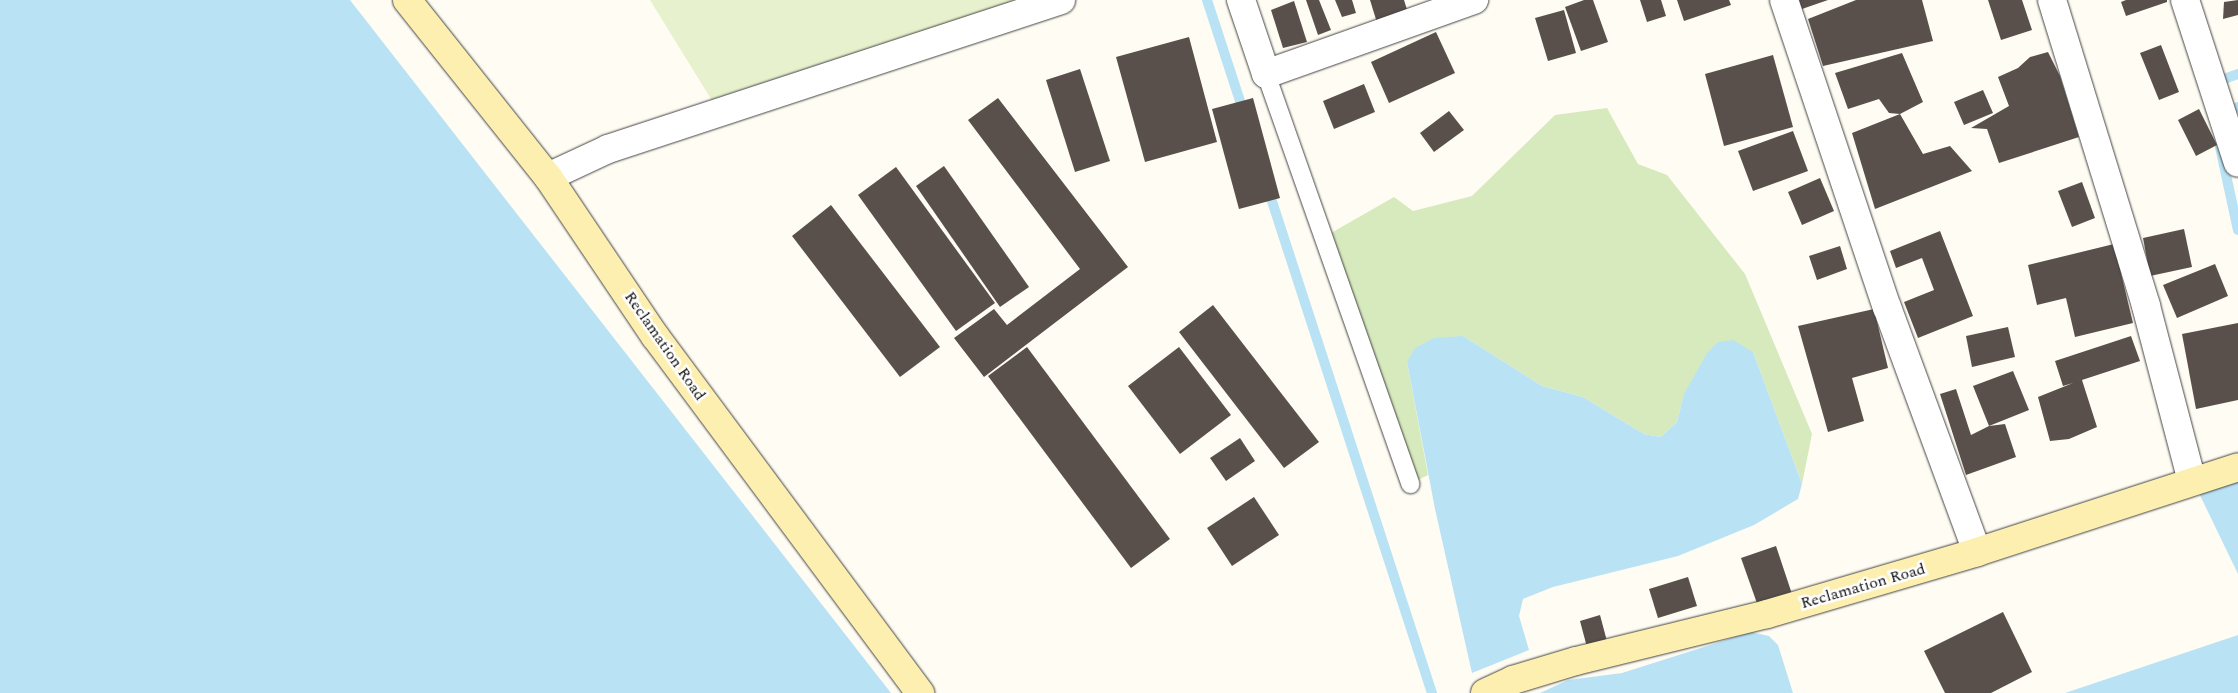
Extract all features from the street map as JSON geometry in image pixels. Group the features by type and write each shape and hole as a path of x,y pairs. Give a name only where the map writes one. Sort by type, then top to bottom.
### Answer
{"main road":[{"name":"Reclamation Road","path":"408,0 548,177 655,336 920,693"},
{"name":"Reclamation Road","path":"1485,693 1513,680 1576,661 1767,614 1977,552 2192,480 2238,467"}],"street":[{"path":"548,177 608,149 1061,0"},
{"path":"1241,0 1266,74 1474,0"},
{"path":"1784,0 1887,308 1977,552"},
{"path":"2052,0 2146,306 2192,480"},
{"path":"2185,0 2228,92 2238,163"}],"lane":[{"path":"1266,74 1410,484"}],"green space":[{"path":"650,0 1061,0 719,112"},
{"path":"1607,108 1638,164 1667,175 1745,274 1812,434 1802,484 1753,352 1684,395 1677,422 1661,437 1644,434 1583,397 1542,386 1463,336 1407,362 1428,475 1410,484 1324,237 1394,197 1413,211 1472,196 1555,115"}],"water":[{"path":"0,0 350,0 891,693 0,693"},
{"path":"1463,336 1542,386 1583,397 1644,434 1661,437 1677,422 1684,394 1707,353 1718,342 1733,340 1753,352 1802,484 1798,499 1754,525 1678,556 1553,587 1523,599 1519,616 1529,650 1472,673 1435,509 1407,362 1415,348 1434,338"},
{"path":"2238,472 2238,574 2195,485"},
{"path":"1751,632 1769,636 1778,645 1793,693 1540,693 1568,680 1622,673"},
{"path":"2238,635 2238,693 2065,693"}],"building":[{"path":"1306,0 1319,0 1331,30 1318,35"},
{"path":"1335,0 1352,0 1356,13 1342,17"},
{"path":"1370,0 1404,0 1409,16 1378,26"},
{"path":"1584,0 1593,0 1608,42 1581,51 1565,7"},
{"path":"1640,0 1661,0 1666,16 1647,22"},
{"path":"1677,0 1729,0 1731,5 1684,21"},
{"path":"1799,0 1828,0 1802,9"},
{"path":"1856,0 1922,0 1933,41 1823,66 1808,19"},
{"path":"1988,0 2022,0 2032,30 2001,40"},
{"path":"2126,0 2167,0 2167,2 2126,16 2121,2"},
{"path":"2238,0 2238,15 2223,19 2224,2"},
{"path":"1294,1 1307,42 1283,48 1271,10"},
{"path":"1564,10 1576,53 1548,61 1535,18"},
{"path":"1436,32 1455,73 1389,103 1371,62"},
{"path":"1189,37 1217,142 1145,162 1116,57"},
{"path":"2161,45 2179,92 2159,100 2140,53"},
{"path":"2048,52 2060,76 2079,137 1999,163 1987,129 1971,128 2009,106 1998,77 2018,68 2030,57"},
{"path":"1902,53 1923,102 1900,114 1889,113 1879,99 1848,109 1835,73"},
{"path":"1773,55 1793,127 1724,146 1705,74"},
{"path":"1080,69 1110,161 1075,172 1046,80"},
{"path":"1364,84 1375,112 1334,129 1323,101"},
{"path":"1983,90 1993,113 1964,125 1954,102"},
{"path":"998,98 1128,267 984,377 954,338 994,309 1007,325 1080,269 968,120"},
{"path":"1253,98 1280,198 1239,209 1212,109"},
{"path":"2199,109 2217,145 2196,156 2178,120"},
{"path":"1449,111 1464,130 1434,152 1420,133"},
{"path":"1900,114 1923,154 1950,146 1972,171 1875,209 1852,133"},
{"path":"1793,131 1808,171 1753,191 1738,151"},
{"path":"944,166 1029,287 1000,307 916,186"},
{"path":"896,167 995,303 956,331 858,195"},
{"path":"1820,178 1834,211 1802,225 1788,192"},
{"path":"2082,182 2095,218 2072,227 2058,191"},
{"path":"831,205 940,347 900,377 792,236"},
{"path":"2184,229 2192,267 2150,276 2143,238"},
{"path":"1940,231 1973,316 1918,338 1904,302 1934,290 1922,258 1896,268 1890,251"},
{"path":"2114,244 2133,323 2075,337 2066,298 2037,305 2028,265"},
{"path":"1840,246 1847,269 1817,280 1809,256"},
{"path":"2215,264 2228,296 2177,318 2163,285"},
{"path":"1213,305 1319,442 1284,468 1179,332"},
{"path":"1874,309 1888,368 1852,378 1864,421 1828,432 1798,326"},
{"path":"2238,323 2238,400 2196,409 2182,334"},
{"path":"2008,327 2015,357 1972,367 1966,336"},
{"path":"2131,336 2140,361 2082,380 2097,427 2069,439 2050,441 2038,397 2073,383 2063,386 2055,361"},
{"path":"1027,347 1170,539 1131,568 988,376"},
{"path":"1179,347 1231,415 1180,454 1128,386"},
{"path":"2013,371 2029,410 1989,426 1973,386"},
{"path":"1956,389 1971,435 1989,426 2005,424 2016,457 1966,475 1940,394"},
{"path":"1240,438 1255,461 1226,481 1210,458"},
{"path":"1254,497 1279,535 1232,566 1207,528"},
{"path":"1776,546 1793,597 1759,609 1741,558"},
{"path":"1688,577 1697,606 1658,618 1649,589"},
{"path":"2003,612 2032,672 1991,693 1945,693 1924,651"},
{"path":"1600,615 1608,645 1588,651 1580,621"}],"waterway":[{"path":"1207,0 1244,113"},
{"path":"2224,79 2238,74"},
{"path":"2220,147 2238,230"},
{"path":"1268,189 1432,693"}]}
